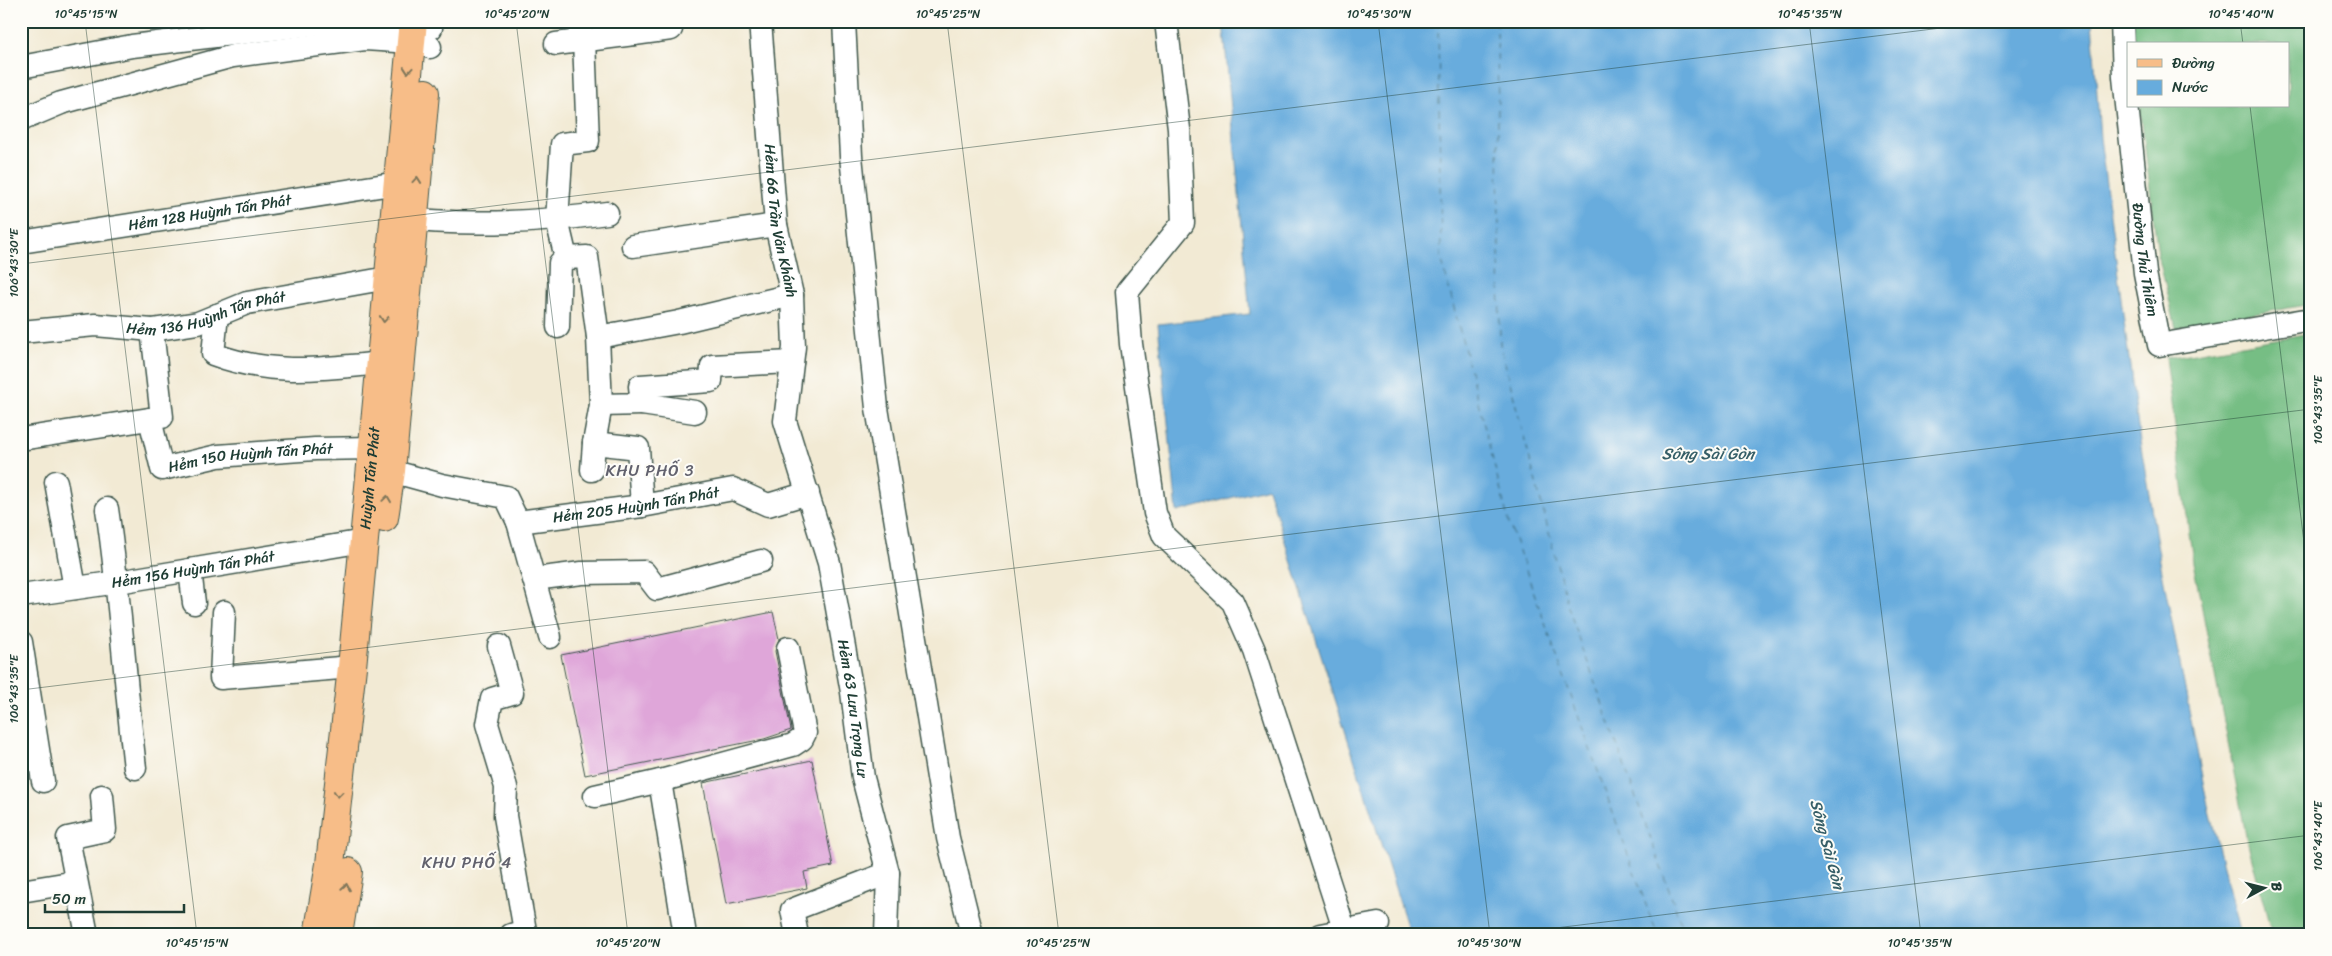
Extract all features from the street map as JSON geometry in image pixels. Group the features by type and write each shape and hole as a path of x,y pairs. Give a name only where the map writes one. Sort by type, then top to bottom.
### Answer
{"main road":[{"name":"Huỳnh Tấn Phát","path":"338,935 348,870 372,541 373,448 380,363 388,278 403,231 398,183 422,31"},
{"name":"Huỳnh Tấn Phát","path":"318,935 330,864 352,667 372,541 391,471 403,231 422,31"}],"street":[{"path":"21,67 132,46 339,21 422,31"},
{"name":"Hẻm 66 Trần Văn Khánh","path":"760,21 776,225 792,295 792,362 785,421"},
{"path":"844,21 851,156 876,408 948,838 972,935"},
{"path":"1166,21 1179,128 1183,223 1127,292 1131,344 1155,512 1164,536 1233,602 1254,650 1346,932"},
{"name":"Đường Thủ Thiêm","path":"2122,21 2127,103"},
{"path":"556,44 581,31 633,27 670,29"},
{"path":"23,119 61,103 233,56 422,31"},
{"path":"566,258 557,220 562,144 588,141 581,31"},
{"name":"Đường Thủ Thiêm","path":"2128,108 2137,178 2145,273 2159,345 2311,319"},
{"name":"Hẻm 128 Huỳnh Tấn Phát","path":"21,242 398,183"},
{"path":"403,231 482,223 557,220 607,213"},
{"path":"633,246 776,225"},
{"path":"558,327 560,262 566,258 587,257 598,337 601,405 594,443 592,470"},
{"name":"Hẻm 136 Huỳnh Tấn Phát","path":"21,332 95,324 152,330 198,323 247,303 388,278"},
{"path":"598,337 680,322 792,295"},
{"path":"217,315 213,354 234,362 290,370 380,363"},
{"path":"21,439 162,417 152,330"},
{"path":"642,404 640,386 711,381 712,366 792,362"},
{"path":"601,405 642,404 695,412"},
{"name":"Hẻm 150 Huỳnh Tấn Phát","path":"150,419 162,469 218,456 315,449 373,448"},
{"name":"Hẻm 63 Lưu Trọng Lư","path":"785,421 829,563 852,692 863,778 888,873 886,935"},
{"path":"594,443 638,448 642,506"},
{"path":"391,471 442,485 506,497 518,522 550,636"},
{"path":"56,482 74,588"},
{"name":"Hẻm 205 Huỳnh Tấn Phát","path":"518,522 642,506 733,489 768,505 808,493"},
{"path":"107,509 118,582 123,662 135,768"},
{"name":"Hẻm 156 Huỳnh Tấn Phát","path":"21,596 372,541"},
{"path":"534,579 582,573 644,572 657,589 761,561"},
{"path":"190,570 194,603"},
{"path":"224,612 221,678 352,667"},
{"path":"21,642 43,781"},
{"path":"499,646 512,693 492,699 488,724 506,787 505,816 518,933"},
{"path":"595,796 660,781 793,745 802,739 805,733 788,648"},
{"path":"660,781 685,935"},
{"path":"87,935 68,838 106,830 102,796"},
{"path":"797,935 792,910 888,873"},
{"path":"21,891 76,882"},
{"path":"1320,935 1346,932 1378,924"}],"green space":[{"path":"2133,21 2311,21 2311,304 2176,328 2158,255 2140,108 2290,108 2290,42 2135,42"},
{"path":"2311,333 2311,935 2272,935 2247,840 2193,562 2166,358"}],"water":[{"name":"Sông Sài Gòn","path":"1223,21 2092,21 2100,138 2139,435 2160,561 2206,797 2240,935 1410,935 1268,488 1177,512 1158,324 1250,314"}],"building":[{"path":"773,612 779,639 775,651 791,730 764,739 585,775 561,655"},
{"path":"812,760 833,866 804,872 807,888 726,904 703,783"}],"ferry route":[{"path":"1438,21 1441,257 1509,523 1651,919 1659,935"},
{"path":"1497,21 1500,344 1569,610 1685,935"}],"district":[{"name":"KHU PHỐ 3","path":"650,470"},
{"name":"KHU PHỐ 4","path":"467,862"}]}
